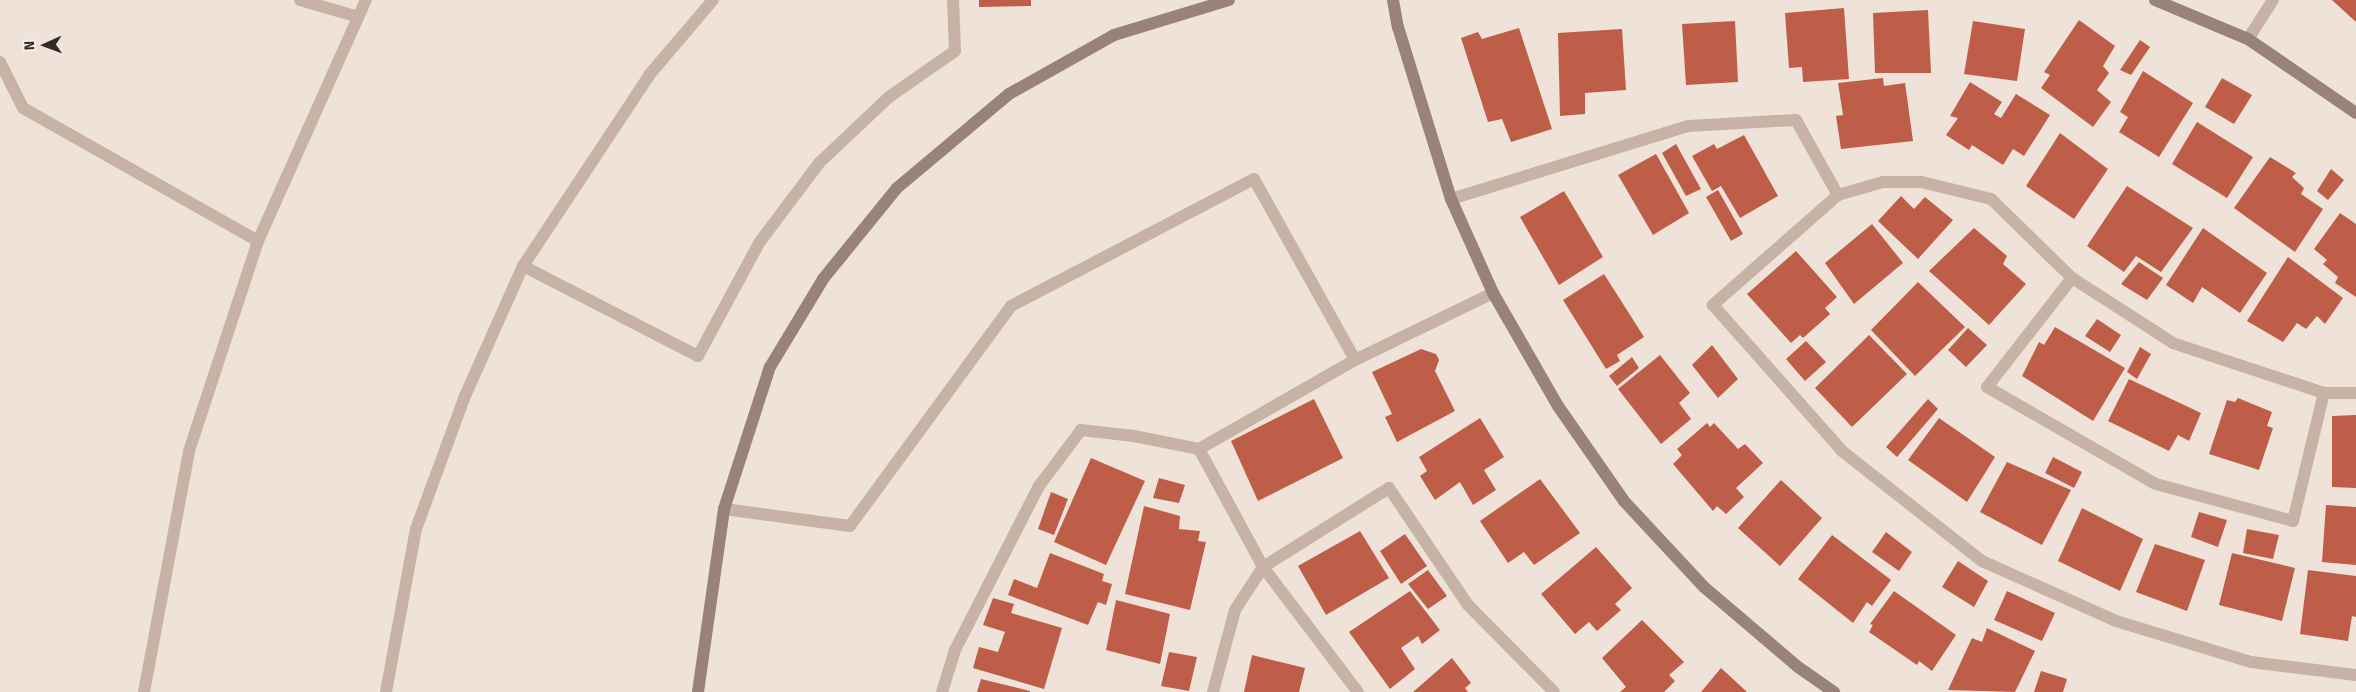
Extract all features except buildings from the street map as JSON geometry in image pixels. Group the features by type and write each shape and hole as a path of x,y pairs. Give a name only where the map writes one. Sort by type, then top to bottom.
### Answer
{"street":[{"path":"300,0 358,17"},
{"path":"144,692 189,451 258,241 366,0"},
{"path":"386,692 416,530 464,396 524,266 650,74 713,0"},
{"path":"524,266 698,356 758,243 819,163 889,97 955,51 953,0"},
{"path":"698,692 724,509 770,367 823,279 896,188 1009,94 1114,35 1229,0"},
{"path":"1392,0 1398,27 1451,199 1493,293 1558,406 1624,501 1704,587 1798,667 1834,692"},
{"path":"2155,0 2248,39 2356,113"},
{"path":"2248,39 2273,0"},
{"path":"0,62 23,108 258,241"},
{"path":"1451,199 1688,126 1796,120 1838,195"},
{"path":"724,509 850,526 1012,306 1254,179 1355,360"},
{"path":"2356,393 2324,394 2173,343 2072,278 1991,199 1921,182 1883,182 1838,195 1713,305 1842,452 1982,560 2116,621 2250,662 2356,675"},
{"path":"2072,278 1987,387 2156,484 2293,521 2324,394"},
{"path":"942,692 954,650 1039,486 1081,430 1134,436 1199,449 1355,360 1493,293"},
{"path":"1199,449 1262,567 1358,692"},
{"path":"1213,692 1235,610 1262,567 1389,488 1468,605 1554,692"}]}
